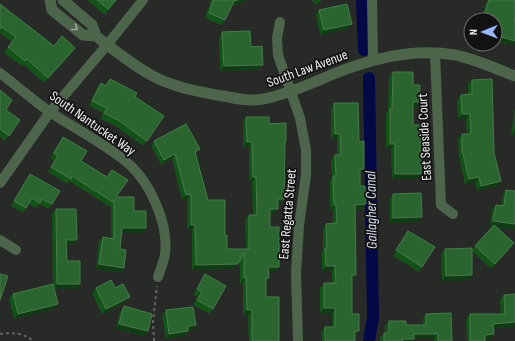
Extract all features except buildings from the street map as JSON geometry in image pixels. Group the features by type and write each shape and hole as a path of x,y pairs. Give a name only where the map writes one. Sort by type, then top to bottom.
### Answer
{"street":[{"name":"South Law Avenue","path":"50,0 52,10 83,35 96,36 122,57 152,75 192,91 249,100 268,99 373,60 403,55 434,53 456,55 477,61 515,76"},
{"name":"South Law Avenue","path":"63,0 92,25 96,36"},
{"path":"0,183 50,112 143,0"},
{"path":"372,0 373,60"},
{"name":"East Regatta Street","path":"280,22 277,38 278,55 300,118 306,150 306,175 299,226 296,274 298,341"},
{"name":"East Seaside Court","path":"434,53 441,205 453,214"},
{"name":"South Nantucket Way","path":"0,73 50,112 125,160 140,176 159,209 165,254 158,277"},
{"path":"0,240 16,250"}],"path":[{"path":"154,341 153,314 158,277"},
{"path":"0,334 18,333 33,341"}],"waterway":[{"name":"Gallagher Canal","path":"362,0 364,50"},
{"name":"Gallagher Canal","path":"369,78 373,318 369,341"}]}
